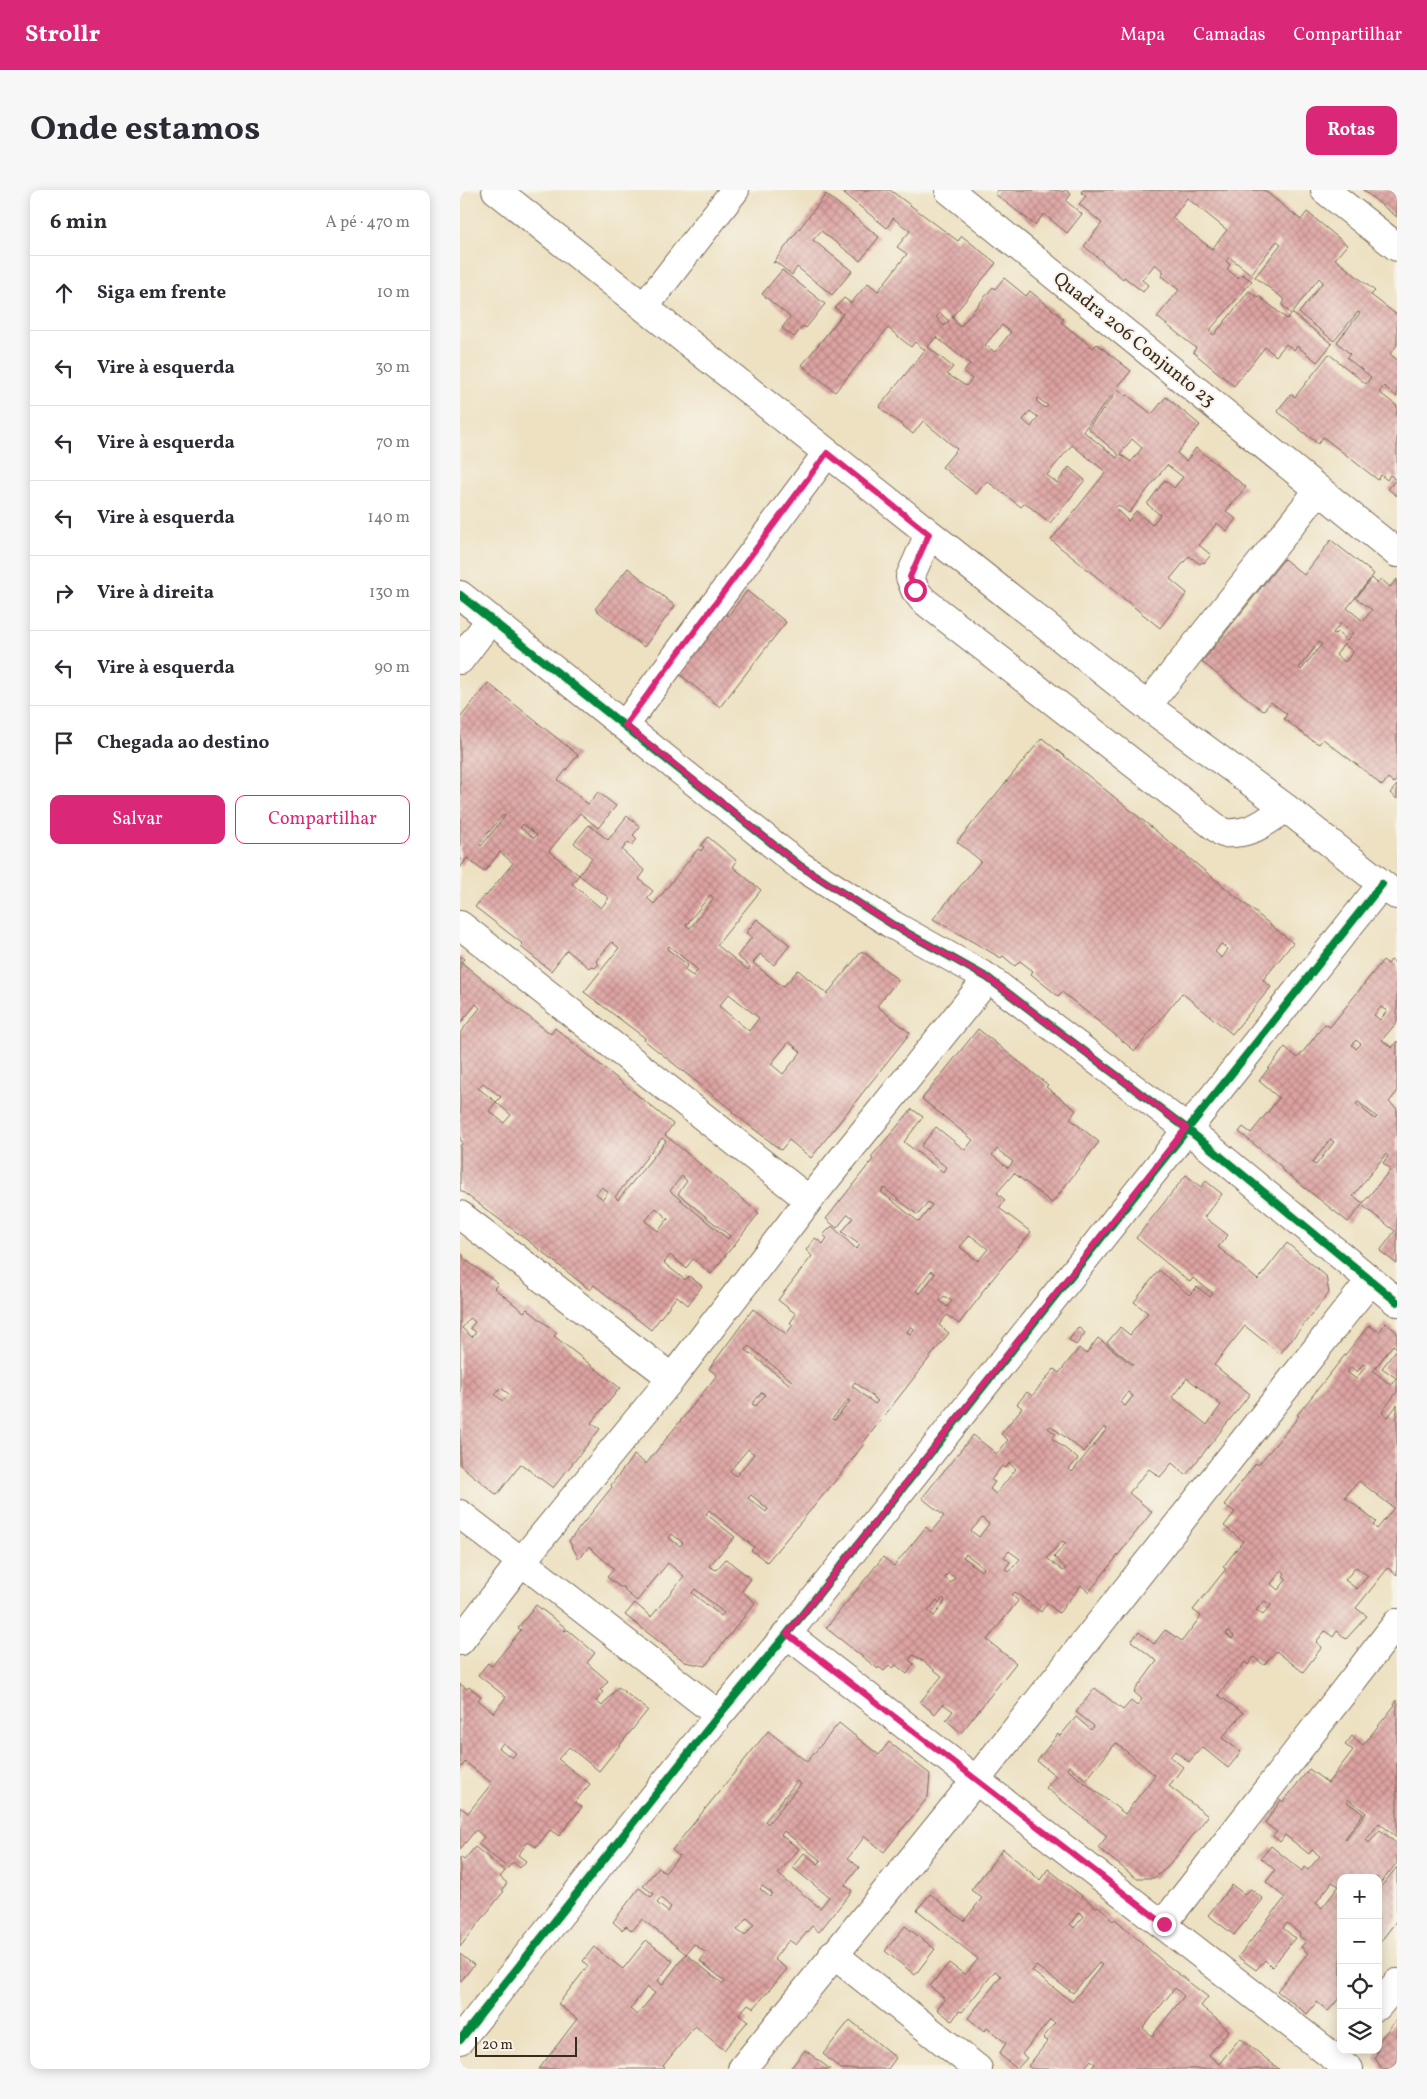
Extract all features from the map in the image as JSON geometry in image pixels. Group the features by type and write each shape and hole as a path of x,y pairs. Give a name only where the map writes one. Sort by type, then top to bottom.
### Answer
{"street":[{"path":"460,2040 719,1715 787,1634 1186,1128 1389,890 1286,808 1147,706 827,453 645,306 496,190"},
{"path":"645,306 735,190"},
{"name":"Quadra 206 Conjunto 23","path":"949,190 1318,491 1397,553"},
{"path":"1325,190 1397,247"},
{"path":"625,725 827,453"},
{"path":"1147,706 1318,491"},
{"path":"929,534 910,577 915,590 923,600 1223,833 1238,834 1253,830 1286,808"},
{"path":"460,595 799,865 893,925 988,978 1186,1128 1397,1302"},
{"path":"460,660 491,619"},
{"path":"460,925 809,1200"},
{"path":"460,1641 521,1562 672,1378 809,1200 988,978"},
{"path":"460,1215 672,1378"},
{"path":"742,2069 833,1954 976,1780 1370,1281"},
{"path":"460,1514 719,1715"},
{"path":"1164,1924 1397,1623"},
{"path":"787,1634 1342,2059"},
{"path":"833,1954 978,2069"},
{"path":"1382,2001 1397,1982"}],"building":[{"path":"847,190 890,190 958,241 962,236 996,263 952,317 960,327 993,287 995,289 1004,278 1026,296 1030,291 1064,319 1061,322 1093,348 1097,344 1131,371 1117,388 1126,396 1152,414 1166,397 1200,425 1177,453 1186,461 1196,448 1246,487 1226,511 1236,519 1227,531 1217,523 1199,545 1211,555 1204,563 1200,564 1189,556 1170,579 1187,593 1160,628 1051,540 1106,472 1072,445 1047,475 1057,483 1069,467 1085,480 1050,523 1025,503 1021,507 987,481 976,494 942,467 957,449 923,421 913,434 879,407 925,350 915,342 911,347 888,328 835,392 802,365 843,314 835,308 844,298 851,303 868,283 878,291 907,254 897,247 910,231 893,218 887,228 844,194","holes":["940,313 949,321 944,326 936,317","1002,325 1011,332 995,352 985,345","936,337 970,364 964,372 972,379 966,386 947,374 953,367 928,347","1113,394 1114,396 1088,428 1119,455 1117,458 1083,431","1038,398 1048,406 1045,408 1036,401","1030,411 1038,417 1031,427 1023,420","1132,439 1142,448 1131,462 1120,454","1167,465 1183,477 1174,488 1165,480 1147,504 1160,515 1152,525 1136,511 1128,521 1115,508 1118,505 1129,513"]},
{"path":"998,190 1060,190 1062,192 1066,190 1071,194 1066,201 1082,214 1067,233 1044,214 1035,225 995,194"},
{"path":"1083,190 1264,190 1301,220 1307,212 1347,245 1335,259 1375,291 1371,295 1397,315 1397,345 1390,354 1397,360 1397,397 1384,386 1379,392 1397,406 1397,496 1388,489 1396,480 1390,475 1387,480 1381,475 1378,480 1323,437 1318,444 1277,411 1291,394 1295,397 1329,354 1366,384 1371,377 1347,358 1350,354 1337,342 1360,313 1358,312 1334,341 1299,313 1323,282 1319,278 1292,313 1332,344 1317,362 1297,346 1294,350 1286,344 1276,356 1265,347 1234,386 1193,352 1196,348 1157,317 1179,290 1161,276 1164,272 1155,264 1142,280 1148,285 1143,292 1124,277 1123,279 1084,246 1102,223 1079,204 1086,196 1081,192","holes":["1187,198 1227,230 1212,249 1172,218","1277,241 1281,244 1255,277 1285,300 1282,305 1291,314 1287,319 1259,296 1258,298 1249,291 1214,335 1209,331 1252,281 1242,274 1238,278 1227,269 1230,265 1226,261 1229,257 1251,274"]},
{"path":"1363,190 1397,190 1397,217 1379,203"},
{"path":"826,194 879,237 860,261 821,231 813,240 852,271 832,295 797,267 792,275 776,262 773,263"},
{"path":"782,270 825,304 806,328 803,326 794,337 782,328 790,317 762,294"},
{"path":"1331,540 1374,574 1347,608 1363,621 1372,610 1356,598 1372,578 1377,583 1381,579 1390,587 1397,579 1397,779 1394,783 1388,778 1382,786 1323,739 1319,744 1307,737 1284,719 1287,714 1271,702 1263,711 1202,662 1284,559 1304,575","holes":["1341,623 1353,633 1347,641 1337,632 1333,633","1319,642 1322,644 1301,670 1299,668","1344,644 1353,652 1345,662 1336,655"]},
{"path":"628,568 675,606 644,647 595,609"},
{"path":"747,591 786,622 720,707 678,673 724,613 728,616"},
{"path":"488,683 578,755 558,780 588,804 598,792 616,806 598,828 580,813 549,851 579,875 592,858 574,843 589,825 608,840 627,816 640,827 633,835 637,839 632,845 628,842 622,850 645,871 639,879 653,891 647,898 654,904 698,849 701,851 704,847 701,845 708,837 737,861 733,867 761,890 717,945 748,970 750,967 737,956 752,937 746,933 757,919 790,945 774,965 760,954 753,963 783,987 798,970 827,994 862,951 898,980 877,1006 910,1033 811,1158 789,1140 781,1150 644,1040 645,1038 584,992 619,948 612,942 596,961 599,964 595,968 591,966 589,968 567,950 551,971 521,947 523,944 475,907 513,863 500,852 484,872 467,858 460,868 460,718","holes":["503,815 505,816 481,846 479,844","523,824 537,835 534,838 520,828","579,875 609,898 601,908 572,884","710,895 714,898 690,928 686,925","669,946 698,970 693,976 684,970 688,965 667,949","729,994 759,1018 749,1031 719,1006","789,1042 801,1052 783,1074 771,1064"]},
{"path":"1042,738 1293,943 1263,980 1271,987 1232,1034 1182,993 1135,1051 1062,992 1058,996 1031,974 1033,971 1020,961 1015,966 1003,956 1001,958 933,919 981,861 957,842","holes":["1221,944 1228,949 1222,958 1215,952"]},
{"path":"1397,785 1397,799 1390,793"},
{"path":"460,956 464,959 461,962 520,1010 551,1034 555,1028 673,1124 665,1135 759,1213 711,1274 693,1259 686,1268 670,1255 664,1263 685,1280 689,1276 702,1286 688,1305 677,1296 651,1330 594,1285 590,1290 460,1190 460,1146 463,1142 460,1140 460,1033 480,1008 476,1004 460,1024","holes":["483,1083 501,1097 496,1102 478,1088","496,1102 511,1115 504,1123 489,1111","662,1138 666,1141 618,1200 615,1197","682,1176 687,1181 678,1194 730,1236 728,1239 670,1191","602,1187 608,1192 603,1199 596,1194","656,1208 668,1219 658,1231 645,1221"]},
{"path":"1383,960 1388,964 1391,960 1397,964 1397,1022 1382,1040 1392,1048 1397,1041 1397,1092 1389,1102 1397,1109 1397,1264 1380,1251 1395,1231 1362,1205 1348,1222 1281,1169 1282,1167 1239,1132 1243,1127 1251,1133 1279,1098 1259,1081 1285,1047 1298,1058 1325,1024 1330,1027","holes":["1381,1007 1387,1011 1380,1020 1374,1015","1356,1040 1361,1044 1356,1049 1352,1045","1358,1102 1377,1117 1375,1119 1356,1104","1330,1139 1334,1142 1316,1165 1312,1163","1386,1154 1388,1156 1383,1163 1391,1169 1363,1203 1353,1196"]},
{"path":"978,1029 1076,1110 1070,1119 1099,1142 1052,1203 1014,1173 997,1193 1005,1200 999,1208 1031,1232 981,1293 959,1324 947,1315 939,1325 949,1333 841,1474 767,1562 751,1550 754,1547 709,1510 706,1514 735,1537 709,1566 716,1570 726,1559 751,1579 742,1591 755,1603 705,1666 685,1662 625,1615 635,1603 651,1617 684,1576 668,1563 637,1601 625,1591 624,1587 620,1587 607,1577 614,1569 589,1547 579,1559 569,1541 612,1487 611,1485 634,1455 646,1464 717,1375 709,1369 753,1309 786,1334 793,1325 790,1323 796,1314 778,1300 812,1256 806,1250 815,1238 823,1244 827,1238 823,1235 832,1226 856,1249 860,1245 842,1232 853,1218 848,1214 837,1228 826,1219 873,1159 871,1157 912,1109 923,1117 904,1142 943,1172 946,1167 921,1146 936,1127 965,1150 973,1140 922,1099","holes":["997,1149 1013,1162 1008,1168 992,1155","884,1188 918,1215 928,1202 932,1205 919,1222 881,1192","970,1235 988,1249 978,1261 960,1247","931,1271 935,1274 920,1294 916,1291","944,1296 952,1301 947,1307 940,1301","911,1326 914,1329 910,1334 907,1332","749,1346 792,1381 789,1384 746,1350","855,1382 878,1401 875,1404 852,1386","762,1392 765,1395 756,1406 752,1404","848,1400 850,1401 835,1420 832,1419","748,1449 754,1454 736,1476 730,1471","751,1495 768,1509 766,1512 748,1498","672,1534 683,1543 680,1546 669,1538","695,1589 724,1613 721,1616 692,1593"]},
{"path":"1186,1175 1201,1187 1206,1181 1222,1194 1204,1217 1228,1235 1218,1247 1258,1280 1287,1243 1326,1276 1329,1293 1280,1354 1245,1326 1214,1365 1250,1394 1186,1475 1172,1463 1160,1477 1149,1469 1129,1493 1152,1512 1089,1592 1081,1585 1059,1613 1047,1603 1041,1612 1015,1592 1012,1595 1018,1601 987,1640 1016,1663 961,1733 946,1720 953,1711 943,1704 935,1714 920,1702 942,1676 923,1661 913,1655 909,1660 914,1664 907,1674 896,1665 893,1668 889,1665 884,1671 879,1667 878,1669 826,1628 883,1557 894,1566 926,1527 931,1532 944,1516 922,1498 973,1435 997,1454 1008,1440 1001,1434 1022,1408 1017,1404 1027,1392 1032,1396 1054,1369 1059,1373 1079,1348 1086,1354 1098,1338 1133,1364 1107,1343 1120,1327 1130,1335 1148,1313 1134,1302 1159,1270 1189,1295 1197,1287 1210,1297 1213,1293 1193,1278 1190,1282 1136,1238","holes":["1187,1378 1221,1405 1207,1425 1172,1397","1128,1392 1133,1396 1125,1406 1120,1402","1051,1426 1084,1452 1104,1427 1107,1429 1072,1472 1069,1469 1078,1459 1052,1438 1056,1434 1048,1428","1009,1463 1016,1469 996,1494 990,1489 995,1482 991,1480 1002,1466 1006,1468","982,1518 989,1524 979,1537 971,1531","1062,1541 1066,1543 1054,1557 1066,1568 1063,1571 1047,1558","1009,1551 1020,1559 1009,1572 1005,1569 1010,1562 1004,1557","966,1554 984,1568 981,1571 963,1557","948,1573 955,1578 951,1583 945,1578","943,1598 945,1600 934,1616 928,1611 937,1600 939,1603"]},
{"path":"460,1253 464,1256 463,1258 498,1284 494,1288 524,1312 527,1309 557,1333 554,1336 620,1388 591,1423 600,1429 553,1488 521,1464 497,1495 460,1465","holes":["470,1318 475,1322 470,1328 476,1332 472,1337 462,1328","501,1388 509,1394 503,1401 495,1395"]},
{"path":"1386,1323 1397,1332 1397,1348 1393,1345 1373,1371 1391,1385 1396,1378 1382,1368 1397,1349 1397,1392 1382,1412 1388,1417 1397,1405 1397,1575 1388,1568 1356,1608 1367,1616 1346,1639 1337,1631 1333,1637 1325,1631 1316,1642 1322,1647 1303,1672 1276,1651 1264,1665 1254,1657 1248,1665 1245,1662 1218,1695 1243,1713 1222,1738 1241,1752 1228,1768 1202,1747 1189,1762 1175,1751 1170,1757 1183,1767 1169,1786 1208,1816 1168,1867 1154,1878 1136,1878 1098,1848 1107,1836 1046,1788 1056,1776 1037,1761 1058,1734 1060,1736 1076,1717 1091,1730 1094,1726 1076,1712 1095,1688 1123,1710 1131,1701 1137,1706 1142,1699 1134,1692 1157,1661 1131,1641 1139,1632 1154,1644 1165,1630 1182,1641 1201,1616 1193,1610 1226,1569 1223,1567 1243,1541 1224,1526 1235,1512 1224,1505 1256,1463 1258,1465 1291,1426 1299,1416 1297,1415 1369,1325 1379,1332","holes":["1363,1364 1366,1366 1356,1379 1347,1372 1351,1367 1357,1372","1359,1481 1394,1508 1377,1529 1373,1525 1376,1522 1345,1497","1356,1567 1368,1576 1357,1589 1345,1580","1282,1570 1285,1573 1283,1576 1287,1579 1278,1590 1271,1584","1265,1601 1271,1605 1263,1615 1256,1610","1228,1631 1234,1636 1232,1639 1226,1634","1116,1743 1155,1775 1125,1814 1067,1769 1069,1766 1086,1780"]},
{"path":"1078,1327 1085,1333 1076,1345 1069,1340"},
{"path":"536,1605 566,1628 564,1631 568,1630 595,1653 587,1663 608,1681 600,1690 603,1692 596,1701 602,1706 618,1687 648,1710 599,1771 569,1747 558,1759 590,1784 575,1802 582,1807 559,1836 550,1830 536,1847 528,1842 518,1855 526,1861 520,1868 513,1862 508,1868 478,1844 484,1837 476,1830 460,1849 460,1807 468,1813 492,1783 465,1762 460,1769 460,1684 467,1689 469,1687 481,1696 478,1700 494,1713 506,1697 478,1675 488,1663 492,1666 521,1630 518,1628","holes":["503,1743 516,1753 512,1758 499,1748"]},
{"path":"1397,1700 1397,1837 1379,1823 1366,1840 1369,1843 1380,1830 1397,1844 1397,1863 1382,1881 1382,1874 1337,1874 1337,1885 1332,1882 1316,1903 1322,1908 1337,1889 1337,2001 1328,2011 1317,2002 1307,2014 1277,1991 1308,1953 1301,1947 1306,1941 1287,1923 1283,1928 1295,1938 1272,1967 1265,1960 1256,1970 1238,1957 1285,1898 1266,1882 1275,1870 1261,1858 1271,1846 1302,1871 1304,1867 1308,1870 1320,1856 1312,1850 1309,1854 1285,1835 1280,1842 1273,1836 1277,1832 1265,1823 1281,1800 1283,1802 1309,1769 1328,1783 1353,1750 1345,1745 1352,1736 1363,1745","holes":["1348,1799 1366,1813 1346,1839 1363,1814 1346,1801"]},
{"path":"839,1723 879,1755 889,1742 930,1774 928,1797 884,1852 865,1836 848,1858 859,1867 845,1885 852,1891 819,1932 812,1926 796,1945 789,1940 774,1959 787,1969 754,2008 748,2004 739,2014 748,2021 724,2050 695,2026 663,2066 666,2069 539,2069 577,2019 558,2004 588,1966 583,1961 594,1947 623,1969 646,1940 673,1961 658,1981 662,1985 686,1954 642,1919 632,1931 626,1926 622,1930 613,1922 639,1888 651,1897 654,1894 643,1886 659,1867 665,1873 679,1856 672,1850 768,1731 807,1762","holes":["797,1781 801,1784 768,1824 765,1821","784,1831 821,1861 818,1864 804,1853 792,1867 829,1897 820,1908 778,1874 799,1849 781,1835","762,1886 772,1893 770,1897 760,1889","661,1898 671,1907 668,1912 657,1903","747,1918 754,1924 745,1936 737,1930","694,1944 706,1953 700,1961 725,1981 723,1984 686,1954","647,1987 655,1993 637,2015 630,2009"]},
{"path":"475,1847 505,1871 500,1877 507,1883 502,1890 504,1891 460,1947 460,1857 464,1860"},
{"path":"1003,1849 1040,1880 1048,1869 1096,1907 1098,1906 1113,1921 1115,1919 1167,1965 1208,1997 1201,2006 1229,2030 1209,2055 1219,2064 1240,2038 1279,2069 1091,2069 1095,2064 1091,2060 1084,2069 1032,2069 1028,2066 1048,2041 1043,2038 1055,2023 1050,2020 1022,2054 1027,2058 1017,2069 999,2054 1006,2043 987,2028 984,2031 968,2018 1001,1976 995,1971 962,2012 959,2011 952,2021 937,2009 945,1999 930,1986 949,1963 965,1975 978,1959 917,1910 930,1894 964,1921 982,1898 971,1890","holes":["1079,1912 1084,1916 1074,1928 1070,1924","1099,1963 1102,1965 1072,2002 1032,1971 1036,1966 1073,1993","1175,1988 1184,1996 1152,2036 1143,2028"]},
{"path":"1397,1867 1397,1920 1382,1940 1382,1919 1382,1885"},
{"path":"1232,1885 1244,1894 1251,1889 1263,1899 1234,1935 1208,1915"},
{"path":"905,1926 935,1949 915,1975 885,1951"},
{"path":"460,1954 474,1965 460,1982"},
{"path":"1397,2019 1397,2069 1382,2069 1375,2058 1376,2054 1382,2054 1382,2037"},
{"path":"850,2020 896,2058 888,2069 841,2069 823,2054"},
{"path":"805,2050 830,2069 790,2069"}],"cycle path":[{"path":"460,595 799,865 893,925 988,978 1186,1128 1397,1302"},
{"path":"460,2040 719,1715 787,1634 1382,884"}],"route":[{"path":"915,590 910,577 929,534 827,453 625,725 799,865 893,925 988,978 1186,1128 787,1634 1164,1924"}]}
